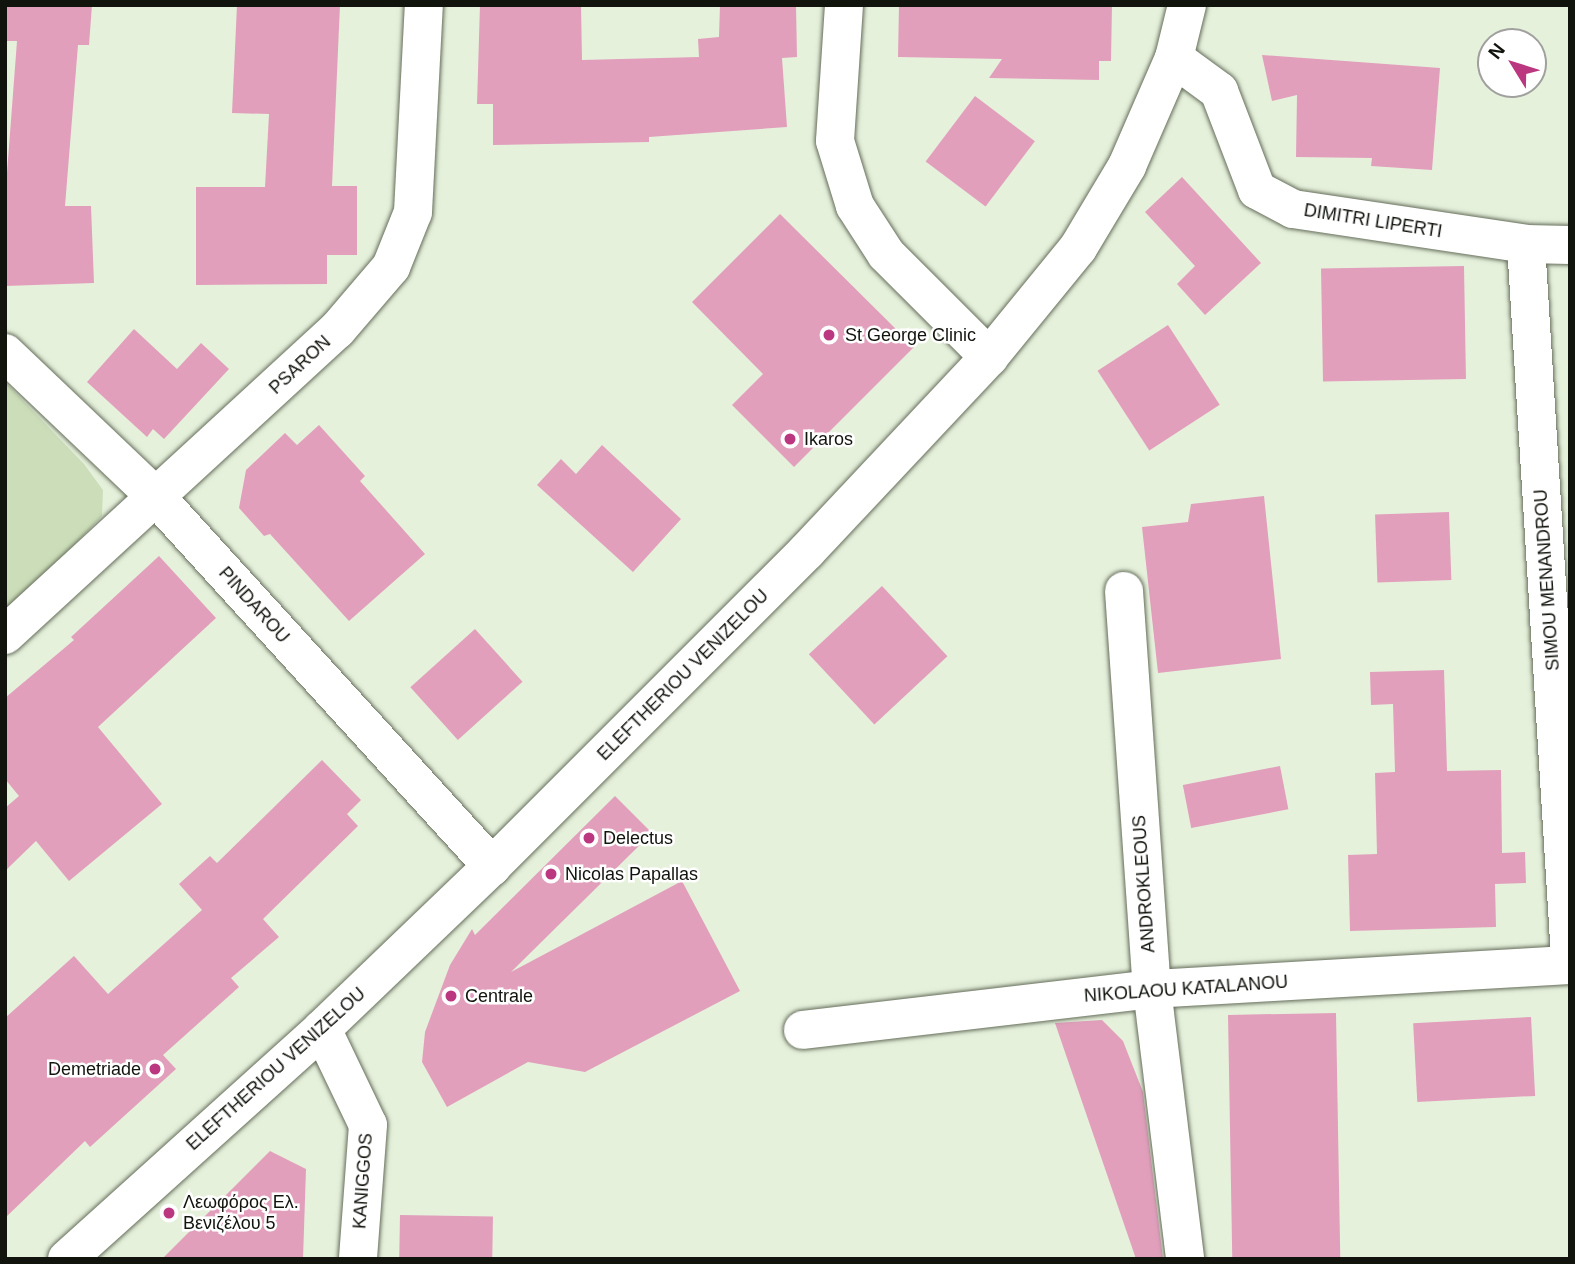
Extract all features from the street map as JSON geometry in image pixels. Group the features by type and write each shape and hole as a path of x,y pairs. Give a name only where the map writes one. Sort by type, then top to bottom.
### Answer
{"street":[{"name":"PSARON","path":"5,635 337,330 391,267 413,212 424,5"},
{"path":"844,5 835,141 855,206 886,254 989,357"},
{"name":"ELEFTHERIOU VENIZELOU","path":"67,1259 322,1029 492,866 807,551 989,357 1078,248 1127,166 1174,58 1188,5"},
{"name":"DIMITRI LIPERTI","path":"1174,58 1219,91 1257,190 1293,209 1526,244 1570,245"},
{"name":"SIMOU MENANDROU","path":"1526,244 1570,958"},
{"name":"PINDAROU","path":"5,353 157,498 492,866"},
{"name":"ANDROKLEOUS","path":"1124,591 1152,989 1185,1259"},
{"name":"NIKOLAOU KATALANOU","path":"803,1030 1152,989 1570,965"},
{"name":"KANIGGOS","path":"322,1029 368,1125 358,1259"}],"green space":[{"path":"5,382 84,464 103,490 102,516 5,617"}],"building":[{"path":"5,5 92,5 89,45 78,45 65,206 91,206 94,283 5,286 5,199 17,41 5,41"},
{"path":"237,5 340,5 332,186 357,186 357,255 327,255 327,284 196,285 196,187 265,187 269,114 232,113"},
{"path":"480,5 581,5 582,60 699,57 698,39 719,37 720,5 796,5 797,57 782,58 787,127 649,137 649,142 493,145 493,104 477,104"},
{"path":"899,5 1112,5 1111,61 1099,61 1099,80 989,78 1002,59 898,57"},
{"path":"1262,55 1440,68 1432,170 1371,166 1372,158 1296,157 1297,95 1272,101"},
{"path":"975,96 1035,141 986,207 926,161"},
{"path":"1182,177 1261,263 1205,315 1177,284 1195,266 1145,212"},
{"name":"St George Clinic","path":"780,214 914,347 794,467 732,405 763,374 692,302"},
{"path":"1464,266 1466,379 1323,381 1321,268"},
{"path":"1168,325 1220,405 1149,450 1098,371"},
{"path":"134,329 177,369 201,343 229,369 164,439 153,429 147,437 87,382"},
{"path":"319,425 365,476 360,481 425,554 349,621 270,534 264,536 239,508 246,470 285,433 297,445"},
{"path":"602,445 681,519 633,572 537,485 561,459 576,474"},
{"path":"1264,496 1281,659 1158,673 1142,527 1188,522 1191,504"},
{"path":"1449,512 1451,580 1377,583 1375,515"},
{"path":"159,556 216,618 98,727 162,804 69,881 36,841 5,871 5,808 19,796 5,779 5,698 74,640 71,637"},
{"path":"882,586 947,656 874,724 809,654"},
{"path":"475,629 523,682 458,740 410,687"},
{"path":"1444,670 1447,771 1501,770 1502,853 1525,852 1526,883 1495,884 1496,927 1350,931 1348,855 1377,854 1375,773 1395,772 1393,704 1371,705 1370,672"},
{"path":"322,760 361,800 347,814 358,826 263,919 279,937 231,978 239,987 163,1055 176,1069 90,1147 85,1141 5,1218 5,1018 74,956 108,994 202,910 179,884 210,856 217,863"},
{"path":"1280,766 1288,809 1191,828 1183,785"},
{"path":"615,796 652,833 511,972 682,881 740,991 585,1072 528,1062 447,1107 422,1062 425,1032 450,965 472,929 475,935"},
{"path":"1336,1013 1340,1259 1232,1259 1228,1015"},
{"path":"1531,1017 1535,1096 1417,1102 1413,1023"},
{"path":"1102,1020 1123,1041 1143,1092 1163,1259 1136,1259 1055,1023"},
{"path":"270,1151 306,1169 303,1259 162,1259"},
{"path":"400,1215 493,1217 492,1259 399,1259"}],"place":[{"name":"St George Clinic","path":"829,335"},
{"name":"Ikaros","path":"790,439"},
{"name":"Delectus","path":"589,838"},
{"name":"Nicolas Papallas","path":"551,874"},
{"name":"Centrale","path":"451,996"},
{"name":"Demetriade","path":"155,1069"},
{"name":"Λεωφόρος Ελ. Βενιζέλου 5","path":"169,1213"}]}
